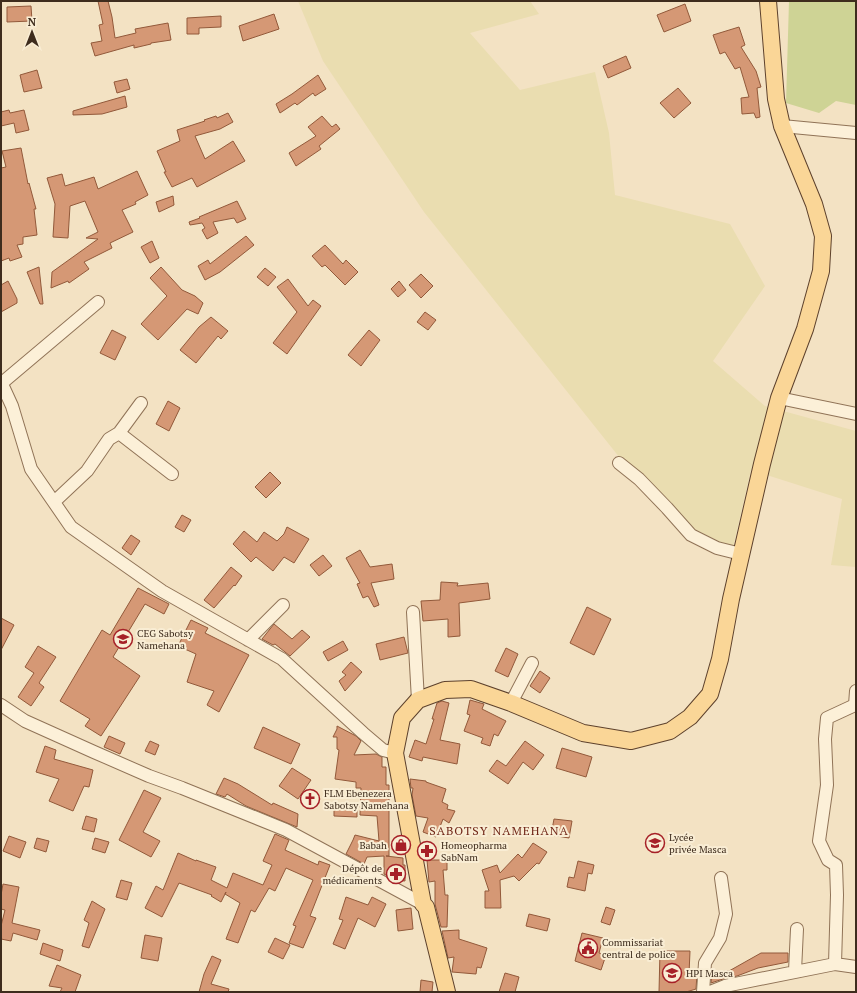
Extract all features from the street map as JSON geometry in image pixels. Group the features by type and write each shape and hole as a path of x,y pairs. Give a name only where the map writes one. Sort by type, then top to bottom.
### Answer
{"main road":[{"path":"447,992 424,904 395,753 402,718 418,700 445,690 471,689 511,703 583,734 632,741 670,731 690,717 710,694 720,659 741,554 779,398 805,329 821,271 823,236 814,204 782,126 776,99 768,1"}],"street":[{"path":"782,126 856,133"},
{"path":"98,302 1,382 12,406 31,469 71,527 162,591 282,659 363,734 383,750 395,753"},
{"path":"779,398 856,414"},
{"path":"54,502 87,471 109,439 119,433 141,403"},
{"path":"119,433 172,474"},
{"path":"619,464 639,479 691,535 717,548 741,554"},
{"path":"248,640 283,605"},
{"path":"413,612 418,700"},
{"path":"511,703 532,663"},
{"path":"835,964 838,895 836,865 828,860 819,841 827,785 824,739 827,718 855,705 856,691"},
{"path":"1,705 25,721 114,761 286,830 424,904"},
{"path":"703,992 705,963 720,938 726,914 721,878"},
{"path":"795,971 797,929"},
{"path":"710,992 725,986 835,964 856,967"}],"shaded area":[{"path":"298,1 530,1 539,14 470,33 520,90 595,72 609,133 615,195 730,224 765,286 713,361 765,406 856,431 856,567 831,565 842,499 751,470 732,552 709,552 651,497 424,212 323,61"}],"green space":[{"path":"789,1 856,1 856,105 836,101 819,113 786,103"}],"building":[{"path":"98,1 108,1 115,38 136,33 135,29 168,23 171,40 151,43 134,48 134,45 95,56 91,43 102,41 99,25 103,24"},
{"path":"685,4 691,21 664,32 657,15"},
{"path":"31,6 32,21 7,22 7,7"},
{"path":"274,14 279,29 243,41 239,26"},
{"path":"221,16 221,27 199,28 199,34 187,34 187,18"},
{"path":"739,27 745,45 741,47 756,71 761,87 757,88 760,117 756,118 754,113 742,114 741,98 749,97 740,67 735,69 725,52 720,54 713,35"},
{"path":"626,56 631,68 608,78 603,66"},
{"path":"37,70 42,88 24,92 20,75"},
{"path":"318,75 326,89 315,96 313,93 297,105 295,103 280,113 276,104"},
{"path":"127,79 130,89 117,93 114,82"},
{"path":"678,88 691,103 674,118 660,103"},
{"path":"125,96 127,107 102,114 73,115 73,111"},
{"path":"9,110 10,113 24,110 29,130 16,133 14,123 1,126 1,112"},
{"path":"228,113 233,122 220,129 195,136 205,159 233,141 245,161 197,187 192,178 172,187 164,172 166,172 157,151 180,141 177,130 216,116 217,118"},
{"path":"322,116 332,127 336,124 340,129 319,146 321,149 296,166 289,153 316,136 308,127"},
{"path":"21,148 28,184 29,183 36,209 34,209 37,235 23,237 23,244 17,245 22,257 10,261 9,258 1,261 1,168 6,167 2,151"},
{"path":"137,171 148,195 135,202 136,204 122,210 133,232 110,243 112,248 84,262 89,269 69,283 68,281 51,288 52,272 98,239 86,238 98,232 85,201 70,206 68,238 53,237 55,204 47,178 62,174 65,186 94,177 98,189"},
{"path":"173,196 174,205 159,212 156,202"},
{"path":"237,201 246,219 237,223 234,218 213,222 218,233 207,239 202,230 205,228 202,223 190,225 189,222"},
{"path":"246,236 254,245 220,272 205,280 198,266 208,260 210,264"},
{"path":"152,241 159,258 150,263 141,247"},
{"path":"325,245 343,264 346,260 358,272 345,285 325,265 322,267 312,256"},
{"path":"39,267 43,304 40,304 27,272"},
{"path":"161,267 182,290 195,296 203,303 198,314 187,309 158,340 141,324 167,296 150,278"},
{"path":"265,268 276,277 268,286 257,277"},
{"path":"421,274 433,286 421,298 409,285"},
{"path":"288,279 308,306 313,300 321,306 287,354 273,343 297,312 277,287"},
{"path":"8,281 17,299 17,303 1,312 1,285"},
{"path":"399,281 406,290 398,297 391,289"},
{"path":"425,312 436,320 428,330 417,322"},
{"path":"211,317 228,331 221,339 218,336 196,363 180,350 199,327"},
{"path":"112,330 126,337 115,360 100,353"},
{"path":"369,330 380,340 361,366 348,355"},
{"path":"168,401 180,408 169,431 156,424"},
{"path":"270,472 281,483 266,498 255,487"},
{"path":"182,515 191,520 184,532 175,527"},
{"path":"287,527 309,539 294,563 284,557 273,571 256,557 251,562 233,544 244,531 257,542 264,532 277,541 284,534"},
{"path":"131,535 140,541 131,555 122,548"},
{"path":"360,550 370,567 392,564 394,579 371,583 379,605 374,607 368,596 363,598 357,584 360,583 346,558"},
{"path":"323,555 332,566 319,576 310,565"},
{"path":"231,567 242,576 235,586 234,585 214,608 204,600"},
{"path":"441,582 458,583 457,586 488,583 490,599 459,603 460,636 448,637 448,619 423,621 421,601 440,600"},
{"path":"138,588 169,604 164,614 145,604 113,657 140,676 101,736 85,726 90,719 60,701 102,630 110,635"},
{"path":"587,607 611,619 594,655 570,643"},
{"path":"1,618 14,625 1,650"},
{"path":"191,620 208,628 205,633 249,655 219,712 207,705 214,691 187,682 196,654 178,646"},
{"path":"274,624 292,639 302,630 310,637 290,656 275,644 273,645 262,639"},
{"path":"404,637 408,653 380,660 376,644"},
{"path":"343,641 348,650 328,661 323,652"},
{"path":"38,646 56,657 39,683 44,687 31,706 18,697 34,673 25,667"},
{"path":"506,648 518,654 508,677 495,671"},
{"path":"351,662 362,672 345,691 339,681 346,675 342,672"},
{"path":"540,671 550,678 540,693 530,686"},
{"path":"470,700 484,704 482,709 506,721 498,736 494,734 490,746 481,743 483,738 464,731 470,715 467,714"},
{"path":"442,701 449,703 440,740 460,744 457,764 423,757 422,761 409,757 415,740 426,744 434,719 432,719 437,703"},
{"path":"337,726 356,736 361,741 354,755 376,754 382,757 382,767 386,767 386,785 389,785 389,856 386,856 403,858 403,865 405,865 405,881 395,880 384,874 384,856 367,857 364,864 346,854 355,835 379,841 377,816 360,815 361,788 356,788 356,782 335,779 339,750 337,749 337,737 333,737"},
{"path":"263,727 300,744 291,764 254,748"},
{"path":"109,736 125,743 120,754 104,747"},
{"path":"150,741 159,745 155,755 145,751"},
{"path":"525,741 544,755 533,770 523,762 508,784 489,771 497,760 506,766"},
{"path":"45,746 56,750 54,759 93,770 89,787 84,786 73,811 49,801 59,779 36,772"},
{"path":"562,748 592,757 586,777 556,768"},
{"path":"292,768 311,780 298,799 279,786"},
{"path":"224,778 238,784 272,805 273,803 298,814 297,827 246,806 227,794 225,797 216,794"},
{"path":"410,779 426,781 446,789 442,802 448,805 447,809 455,811 449,823 443,819 436,837 423,832 428,818 416,816 412,795 413,788 411,788"},
{"path":"144,790 161,798 143,832 160,841 151,857 119,840"},
{"path":"334,806 357,808 357,817 334,816"},
{"path":"86,816 97,819 94,832 82,829"},
{"path":"554,819 572,821 569,838 551,835"},
{"path":"275,834 289,840 285,850 318,865 319,861 330,865 310,916 316,918 303,948 289,943 296,926 293,925 313,880 286,868 275,891 269,888 255,912 251,910 238,943 226,939 240,903 225,894 221,902 211,896 212,895 179,883 162,917 145,908 156,886 163,890 178,853 196,861 216,867 211,880 227,888 233,873 263,885 272,865 263,861"},
{"path":"9,836 26,842 20,858 3,851"},
{"path":"37,838 49,841 46,852 34,848"},
{"path":"95,838 109,842 105,853 92,849"},
{"path":"533,843 547,852 539,864 537,863 519,881 514,876 500,880 501,908 485,908 485,891 489,891 482,870 497,865 500,873 518,854 522,858"},
{"path":"427,860 447,860 447,870 443,870 445,895 448,895 447,927 441,927 435,904 435,881 429,882"},
{"path":"578,861 594,865 592,874 588,873 585,891 567,887 569,877 574,878"},
{"path":"121,880 132,883 127,900 116,897"},
{"path":"3,884 19,887 12,923 40,930 37,940 13,933 11,941 1,939 1,926 5,910 1,909"},
{"path":"346,897 368,905 372,897 386,904 375,927 358,918 345,949 333,944 343,920 339,919"},
{"path":"92,901 105,909 89,948 82,946 89,923 84,920"},
{"path":"606,907 615,910 610,925 601,922"},
{"path":"411,908 413,929 398,931 396,910"},
{"path":"529,914 550,919 547,931 526,926"},
{"path":"459,930 459,939 487,948 481,968 477,967 476,974 452,972 454,957 448,958 442,931"},
{"path":"582,933 603,938 599,953 606,955 601,970 575,961"},
{"path":"145,935 162,938 158,961 141,958"},
{"path":"275,938 290,945 283,959 268,952"},
{"path":"43,943 63,950 60,961 40,954"},
{"name":"HPI Masca","path":"660,951 690,951 689,974 697,974 696,989 686,992 659,992"},
{"path":"761,953 788,953 788,962 758,968 737,976 711,983 712,972 729,971"},
{"path":"212,956 221,960 211,984 229,989 228,992 199,992 204,974"},
{"path":"57,965 81,975 75,992 60,992 62,988 49,986"},
{"path":"505,973 519,977 515,992 499,992"},
{"path":"421,980 433,982 432,992 420,992"}],"place":[{"name":"CEG Sabotsy Namehana","path":"123,639"},
{"name":"FLM Ebenezera Sabotsy Namehana","path":"310,799"},
{"name":"Lycée privée Masca","path":"655,843"},
{"name":"Babah","path":"401,845"},
{"name":"Homeopharma SabNam","path":"427,851"},
{"name":"Dépôt de médicaments","path":"396,874"},
{"name":"Commissariat central de police","path":"588,948"},
{"name":"HPI Masca","path":"672,973"}],"district":[{"name":"SABOTSY NAMEHANA","path":"499,830"}]}
